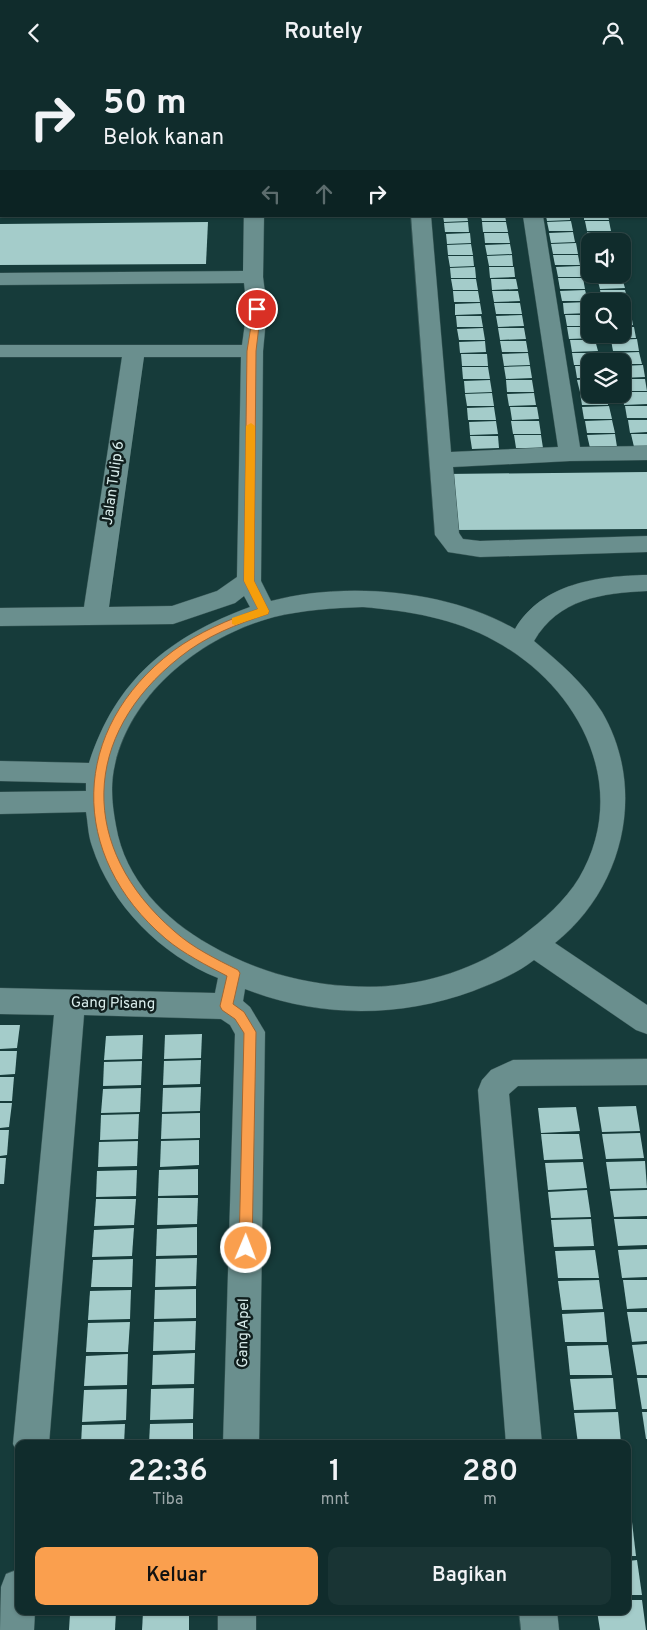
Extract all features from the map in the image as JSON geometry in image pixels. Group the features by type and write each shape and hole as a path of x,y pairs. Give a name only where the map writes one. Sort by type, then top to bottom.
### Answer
{"street":[{"path":"254,217 253,277 257,309 252,351 249,581 264,611"},
{"path":"421,217 447,535 456,546 480,549 647,544"},
{"path":"532,217 570,453"},
{"path":"0,279 253,277"},
{"path":"1,355 134,351 252,351"},
{"name":"Jalan Tulip 6","path":"95,616 134,351"},
{"path":"441,461 570,453 647,453"},
{"path":"0,617 173,615 226,597 249,581"},
{"path":"520,643 537,617 564,596 620,583 647,583"},
{"path":"363,598 429,606 492,628 520,643 545,661 567,682 586,705 601,731 611,758 616,786 616,815 611,843 600,871 584,898 562,924 535,945 504,965 469,980 431,991 391,997 351,999 310,995 271,987 230,990 200,957 171,936 146,912 126,887 111,859 102,831 98,801 100,773 107,745 119,719 134,695 155,672 178,653 204,636 233,622 264,611 296,603 329,599 363,598"},
{"path":"0,771 100,773"},
{"path":"0,803 98,801"},
{"path":"535,945 647,1021"},
{"name":"Gang Pisang","path":"0,1001 70,1003 230,990"},
{"name":"Gang Apel","path":"230,990 240,1016 250,1032 241,1440"},
{"path":"31,1440 70,1003"},
{"path":"524,1440 494,1090 502,1080 513,1073 647,1071"},
{"path":"15,1630 16,1615"},
{"path":"237,1615 237,1630"},
{"path":"538,1615 540,1630"}],"building":[{"path":"443,217 467,217 468,221 444,222"},
{"path":"481,217 505,217 506,221 482,221"},
{"path":"546,217 570,217 570,220 547,221"},
{"path":"584,217 608,217 609,220 584,220"},
{"path":"571,221 573,231 549,231 547,222"},
{"path":"585,221 609,221 611,231 587,231"},
{"path":"208,222 206,264 0,265 0,224"},
{"path":"468,222 469,232 445,232 444,223"},
{"path":"482,222 506,222 508,232 483,232"},
{"path":"573,232 575,242 551,243 549,233"},
{"path":"587,232 611,233 587,233"},
{"path":"470,233 471,243 447,244 446,234"},
{"path":"484,233 508,233 510,243 485,243"},
{"path":"576,243 578,254 553,254 551,244"},
{"path":"471,244 473,255 448,255 447,245"},
{"path":"510,244 512,254 487,255 485,245"},
{"path":"512,255 513,266 489,266 487,256"},
{"path":"553,255 578,255 580,265 555,265"},
{"path":"448,256 473,256 474,266 450,267"},
{"path":"580,266 581,277 558,277 556,267"},
{"path":"475,267 476,278 451,278 450,268"},
{"path":"489,267 514,267 515,277 490,278"},
{"path":"558,278 581,278 581,283 584,283 585,289 560,289"},
{"path":"451,279 476,279 478,290 453,290"},
{"path":"491,279 516,279 518,289 492,290"},
{"path":"598,283 624,283 625,288 600,289"},
{"path":"585,290 586,293 581,293 581,301 562,301 560,291"},
{"path":"600,290 625,290 626,293 601,293"},
{"path":"453,291 478,291 480,302 454,302"},
{"path":"492,291 518,291 520,301 494,302"},
{"path":"581,302 581,313 564,314 563,303"},
{"path":"480,303 482,314 455,315 455,304"},
{"path":"494,303 520,303 522,314 496,314"},
{"path":"522,315 524,326 498,327 496,316"},
{"path":"565,315 581,315 581,326 567,326"},
{"path":"456,316 481,316 483,327 457,327"},
{"path":"567,327 581,327 581,339 569,339"},
{"path":"631,327 634,327 636,338 631,338"},
{"path":"483,328 485,340 459,340 457,329"},
{"path":"498,328 524,328 526,339 500,340"},
{"path":"631,339 637,339 639,351 613,351 612,343 631,343"},
{"path":"570,340 581,340 581,343 596,343 598,351 572,352"},
{"path":"485,341 486,352 460,353 459,342"},
{"path":"500,341 526,341 528,352 502,352"},
{"path":"639,352 642,364 631,364 631,353 613,353"},
{"path":"528,353 530,365 504,366 502,354"},
{"path":"572,353 581,353 581,365 574,365"},
{"path":"461,354 487,354 488,366 462,366"},
{"path":"643,365 645,377 631,378 631,366"},
{"path":"530,366 532,378 506,379 504,367"},
{"path":"575,366 581,366 581,378 577,378"},
{"path":"462,367 488,367 490,379 463,379"},
{"path":"631,379 645,379 647,391 631,391"},
{"path":"490,380 492,392 465,393 464,381"},
{"path":"506,380 532,380 534,392 507,392"},
{"path":"577,380 581,380 581,392 580,392"},
{"path":"631,392 647,392 647,404 624,405 624,403 631,403"},
{"path":"492,393 494,406 467,406 465,394"},
{"path":"534,393 536,405 509,406 507,394"},
{"path":"582,403 608,403 608,405 582,405"},
{"path":"609,406 612,419 584,419 582,407"},
{"path":"625,406 647,406 647,418 627,418"},
{"path":"494,407 496,420 468,420 467,408"},
{"path":"510,407 537,407 539,419 512,420"},
{"path":"612,420 615,433 587,433 585,421"},
{"path":"628,420 647,420 647,432 630,433"},
{"path":"496,421 498,434 470,435 469,422"},
{"path":"511,421 539,421 541,434 513,434"},
{"path":"615,434 617,447 590,448 587,435"},
{"path":"631,434 647,434 647,447 634,447"},
{"path":"514,435 541,435 543,448 516,448"},
{"path":"470,436 498,436 499,448 472,449"},
{"path":"647,472 647,529 451,530 446,474"},
{"path":"0,1025 20,1025 17,1048 0,1049"},
{"path":"202,1034 201,1058 164,1059 165,1035"},
{"path":"143,1035 142,1059 104,1060 106,1036"},
{"path":"0,1051 17,1051 15,1074 0,1075"},
{"path":"201,1060 200,1084 163,1085 164,1061"},
{"path":"142,1061 141,1085 103,1086 104,1062"},
{"path":"0,1077 14,1077 12,1101 0,1101"},
{"path":"201,1087 200,1111 162,1112 163,1088"},
{"path":"141,1088 140,1112 101,1113 103,1089"},
{"path":"0,1103 12,1103 9,1127 0,1128"},
{"path":"636,1106 640,1131 602,1132 598,1107"},
{"path":"576,1107 580,1131 541,1133 538,1108"},
{"path":"200,1113 200,1138 161,1139 162,1114"},
{"path":"139,1114 138,1139 100,1140 101,1115"},
{"path":"0,1130 9,1130 7,1155 0,1156"},
{"path":"640,1133 644,1158 606,1159 602,1134"},
{"path":"541,1134 579,1134 583,1159 544,1160"},
{"path":"199,1140 199,1165 160,1167 161,1141"},
{"path":"138,1141 137,1166 98,1167 99,1142"},
{"path":"0,1158 6,1158 4,1184 0,1184"},
{"path":"645,1161 647,1188 610,1189 606,1162"},
{"path":"583,1162 587,1188 548,1190 545,1163"},
{"path":"198,1169 198,1195 158,1196 159,1170"},
{"path":"137,1170 136,1196 96,1197 97,1171"},
{"path":"587,1190 591,1217 551,1218 548,1192"},
{"path":"647,1190 647,1216 614,1217 610,1191"},
{"path":"158,1198 198,1198 197,1224 157,1225"},
{"path":"96,1199 136,1199 134,1225 94,1226"},
{"path":"591,1219 594,1246 554,1247 551,1220"},
{"path":"614,1219 647,1219 647,1245 618,1246"},
{"path":"197,1227 197,1255 156,1256 157,1229"},
{"path":"134,1228 132,1256 92,1257 94,1230"},
{"path":"647,1249 647,1277 622,1278 618,1250"},
{"path":"595,1250 599,1278 558,1278 555,1251"},
{"path":"197,1258 196,1286 155,1287 156,1259"},
{"path":"133,1259 132,1287 91,1287 93,1260"},
{"path":"599,1280 603,1309 562,1310 558,1281"},
{"path":"623,1280 647,1280 647,1308 627,1309"},
{"path":"196,1289 196,1318 154,1319 155,1290"},
{"path":"131,1290 130,1319 88,1320 90,1291"},
{"path":"604,1312 607,1342 565,1342 562,1314"},
{"path":"627,1312 647,1312 647,1341 632,1342"},
{"path":"196,1321 195,1350 153,1351 154,1322"},
{"path":"130,1322 128,1352 86,1352 88,1323"},
{"path":"647,1344 647,1375 637,1375 632,1345"},
{"path":"608,1345 612,1375 570,1375 567,1346"},
{"path":"195,1353 194,1384 152,1385 153,1355"},
{"path":"128,1354 127,1385 84,1386 86,1356"},
{"path":"613,1378 616,1409 574,1410 570,1379"},
{"path":"637,1378 647,1378 647,1409 642,1409"},
{"path":"194,1388 193,1419 150,1420 151,1389"},
{"path":"127,1389 126,1420 82,1422 84,1390"},
{"path":"618,1412 621,1440 577,1440 574,1413"},
{"path":"642,1412 647,1412 647,1439 646,1439"},
{"path":"193,1423 193,1440 149,1440 150,1424"},
{"path":"125,1424 124,1440 81,1440 82,1425"},
{"path":"631,1522 632,1522 636,1556 631,1556"},
{"path":"637,1560 642,1595 631,1595 631,1561"},
{"path":"631,1600 642,1600 646,1630 600,1630 598,1615 631,1615"},
{"path":"70,1615 116,1615 115,1630 69,1630"},
{"path":"143,1615 189,1615 189,1630 142,1630"}],"slow traffic":[{"path":"235,621 264,611 249,581 251,426"}],"route":[{"path":"246,1248 250,1032 240,1016 226,1006 234,973 200,957 171,936 146,912 126,887 111,859 102,831 98,801 100,773 107,745 119,719 134,695 155,672 178,653 204,636 233,622 264,611 249,581 252,351 257,309"}]}
